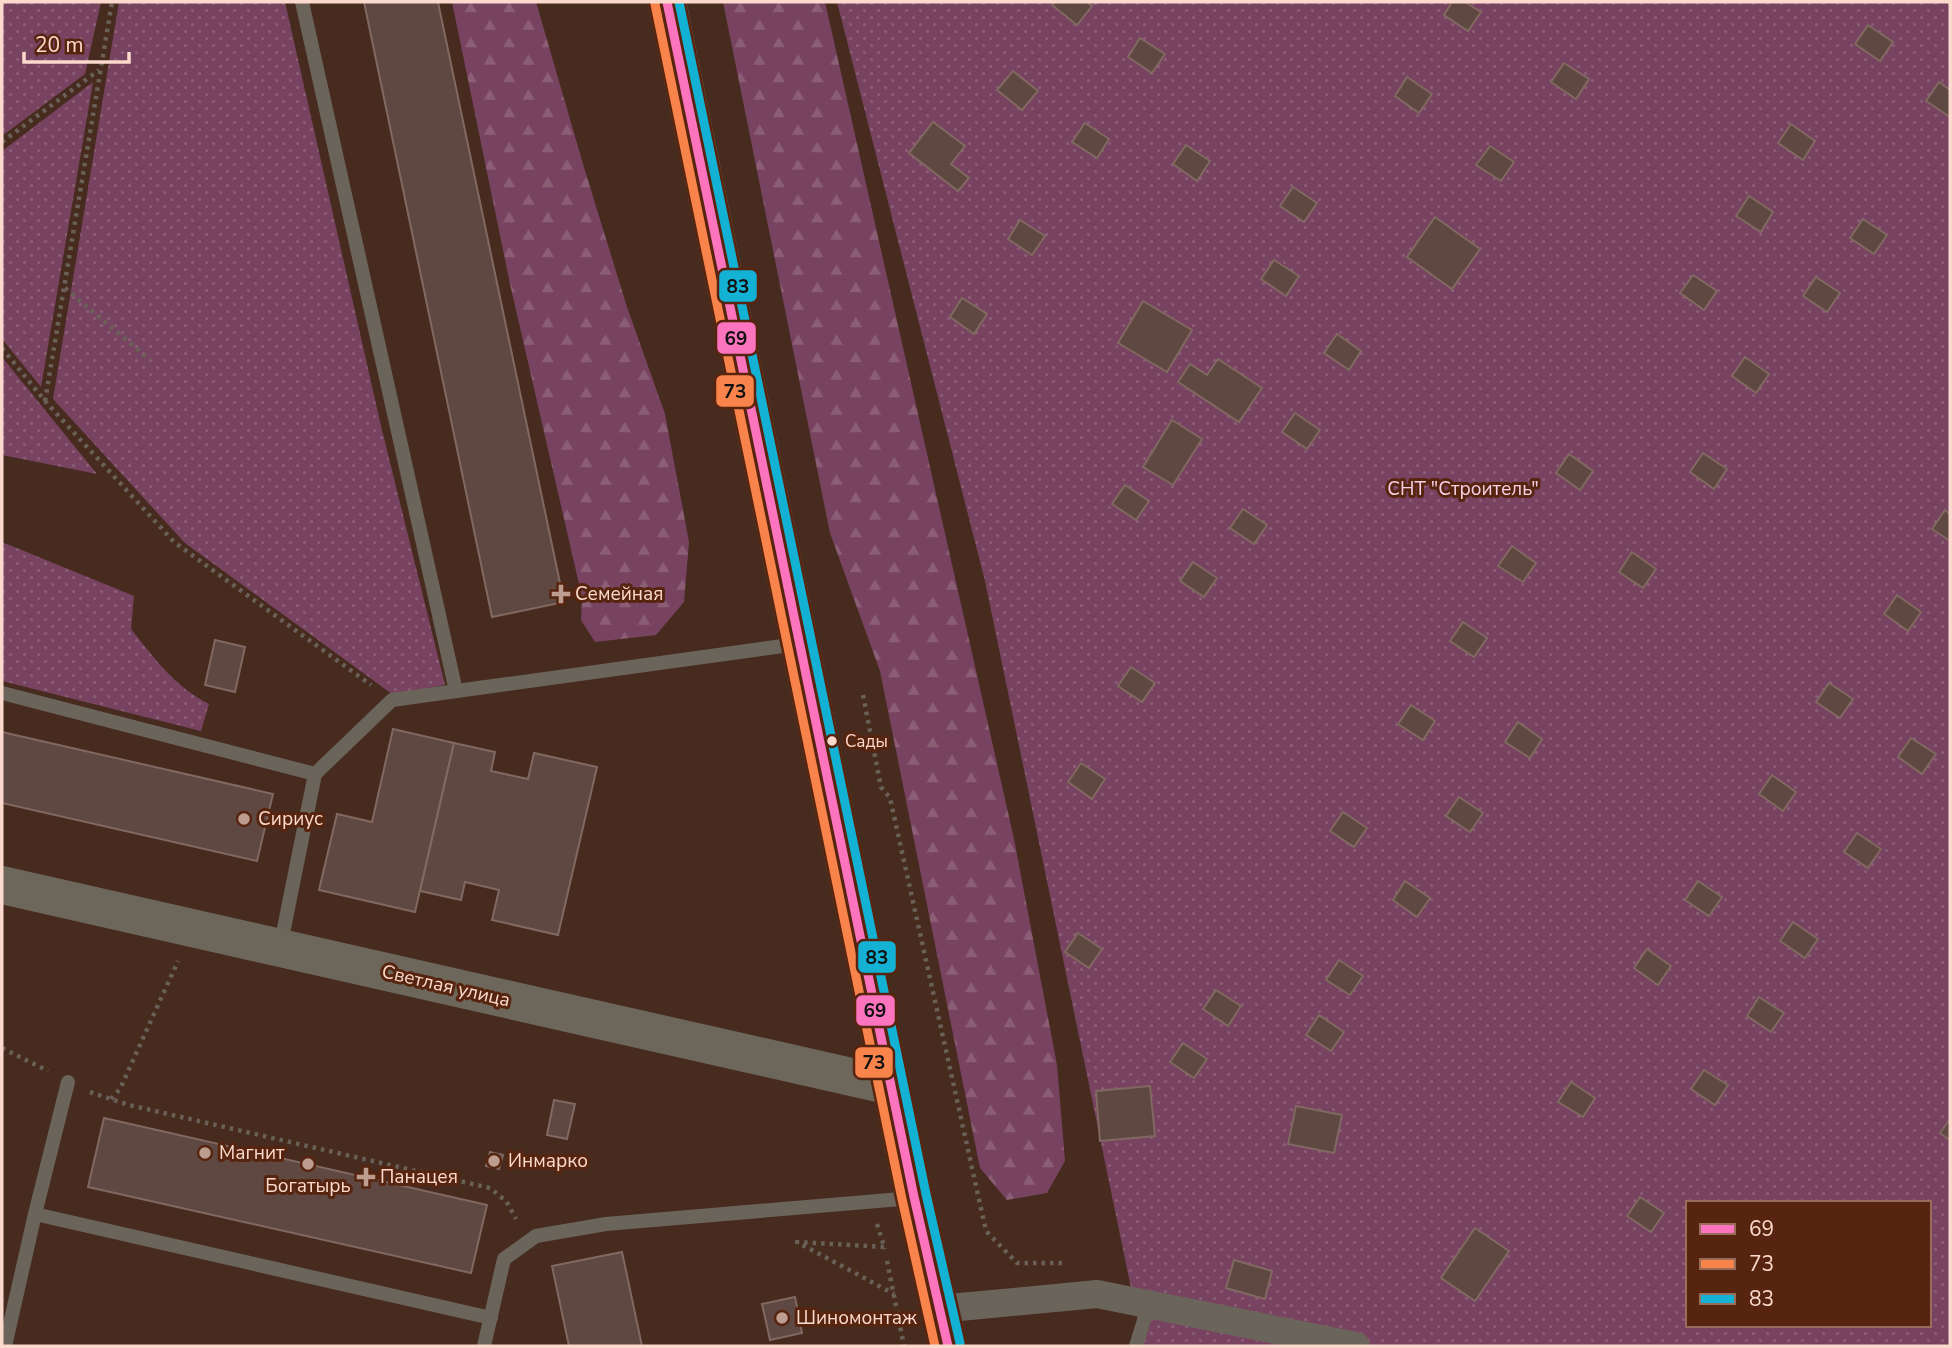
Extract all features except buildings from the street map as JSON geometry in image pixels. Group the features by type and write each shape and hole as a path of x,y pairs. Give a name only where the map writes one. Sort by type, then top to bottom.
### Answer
{"main road":[{"path":"667,2 914,1198 948,1346"},
{"name":"Светлая улица","path":"2,885 891,1086"}],"street":[{"path":"939,1309 1097,1294 1356,1346"}],"lane":[{"path":"302,2 456,691"},
{"path":"280,948 314,774 392,700 799,644"},
{"path":"2,693 314,774"},
{"path":"5,1346 68,1082"},
{"path":"484,1346 504,1259 536,1236 606,1224 914,1198"},
{"path":"35,1214 491,1318"},
{"path":"1136,1346 1149,1304"}],"path":[{"path":"45,401 112,2"},
{"path":"2,142 101,69"},
{"path":"64,287 150,360"},
{"path":"2,348 45,401 174,542 392,700"},
{"path":"863,695 881,787 890,798 986,1231 1017,1263 1070,1263"},
{"path":"111,1099 120,1090 193,928"},
{"path":"2,1048 79,1088 129,1105 490,1188 506,1201 529,1241"},
{"path":"870,1201 884,1247 904,1346"},
{"path":"884,1247 797,1242 894,1294"}],"green space":[{"path":"2,2 101,2 85,74 2,136"},
{"path":"119,2 285,2 381,426 445,685 392,694 185,543 53,399"},
{"path":"452,2 536,2 627,307 665,414 689,542 684,602 656,635 595,642 581,620 582,597 510,284"},
{"path":"723,2 825,2 1014,839 1057,1065 1065,1161 1047,1193 1007,1200 980,1168 880,671 830,533"},
{"name":"СНТ \"Строитель\"","path":"837,2 1950,2 1950,1346 1143,1346 985,581"},
{"path":"93,82 41,387 2,339 2,151"},
{"path":"2,357 97,474 2,455"},
{"path":"2,542 134,596 131,629 175,680 209,704 201,731 2,681"}],"transit line":[{"name":"69","path":"667,2 914,1197 948,1346"},
{"name":"83","path":"679,2 926,1194 960,1343"},
{"name":"73","path":"655,4 902,1199 935,1346"}],"place":[{"name":"Семейная","path":"561,594"},
{"name":"Сады","path":"832,741"},
{"name":"Сириус","path":"244,819"},
{"name":"Магнит","path":"205,1153"},
{"name":"Инмарко","path":"494,1161"},
{"name":"Богатырь","path":"308,1164"},
{"name":"Панацея","path":"366,1177"},
{"name":"Шиномонтаж","path":"782,1318"}]}
